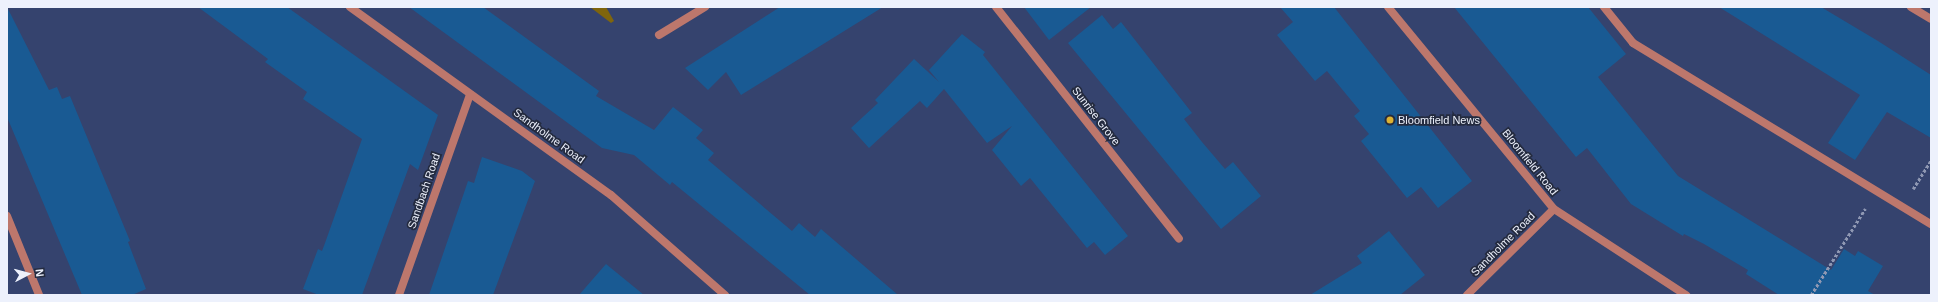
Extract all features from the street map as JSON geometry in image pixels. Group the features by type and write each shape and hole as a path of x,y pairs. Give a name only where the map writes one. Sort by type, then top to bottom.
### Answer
{"street":[{"name":"Sandholme Road","path":"350,7 611,195 725,295"},
{"path":"659,34 705,7"},
{"name":"Sunrise Grove","path":"996,7 1179,239"},
{"name":"Bloomfield Road","path":"1388,7 1554,208 1686,295"},
{"path":"1604,7 1633,43 1931,224"},
{"path":"1911,7 1931,19"},
{"name":"Sandbach Road","path":"399,295 470,94"},
{"name":"Sandholme Road","path":"1467,295 1554,208"},
{"path":"7,216 39,295"}],"path":[{"path":"1903,207 1931,160"},
{"path":"1810,295 1878,191"}],"shaded area":[{"path":"590,7 606,7 614,21 611,23"}],"building":[{"path":"7,7 49,90 57,87 62,99 70,96 130,241 128,242 146,289 132,295 82,295 7,117"},
{"path":"198,7 287,7 438,115 418,170 410,164 362,295 319,295 303,289 318,249 322,251 362,139 303,99 307,92 265,62 268,59"},
{"path":"409,7 483,7 599,91 596,96 654,130 673,107 703,130 696,138 714,153 708,160 792,231 799,223 815,237 821,229 898,295 810,295 672,182 670,185 634,155 602,148"},
{"path":"780,7 883,7 741,95 726,72 708,90 685,68"},
{"path":"1024,7 1091,7 1049,40"},
{"path":"1280,7 1334,7 1472,181 1438,208 1421,187 1407,198 1361,141 1369,134 1354,116 1360,111 1327,71 1315,81 1277,35 1293,22"},
{"path":"1454,7 1588,7 1626,54 1598,77 1678,176 1831,270 1844,249 1855,256 1858,251 1883,266 1868,291 1875,295 1779,295 1746,274 1748,270 1704,244 1684,234 1683,236 1631,204 1587,148 1576,157"},
{"path":"1719,7 1821,7 1878,41 1931,75 1931,138 1887,112 1855,160 1828,143 1860,95"},
{"path":"1102,15 1113,29 1121,22 1192,113 1184,119 1202,142 1225,169 1233,162 1261,196 1221,229 1068,43"},
{"path":"962,34 985,52 983,55 1128,236 1105,255 1094,242 1087,248 1030,178 1021,186 992,150 1012,126 987,143 944,89 927,108 920,101 869,148 851,128 878,103 875,100 914,59 939,82 929,70"},
{"path":"482,157 522,171 535,181 493,295 429,295 468,181 474,183"},
{"path":"1389,231 1425,275 1400,295 1310,295 1362,263 1357,256"},
{"path":"606,264 644,295 579,295"}],"place":[{"name":"Bloomfield News","path":"1390,120"}]}
